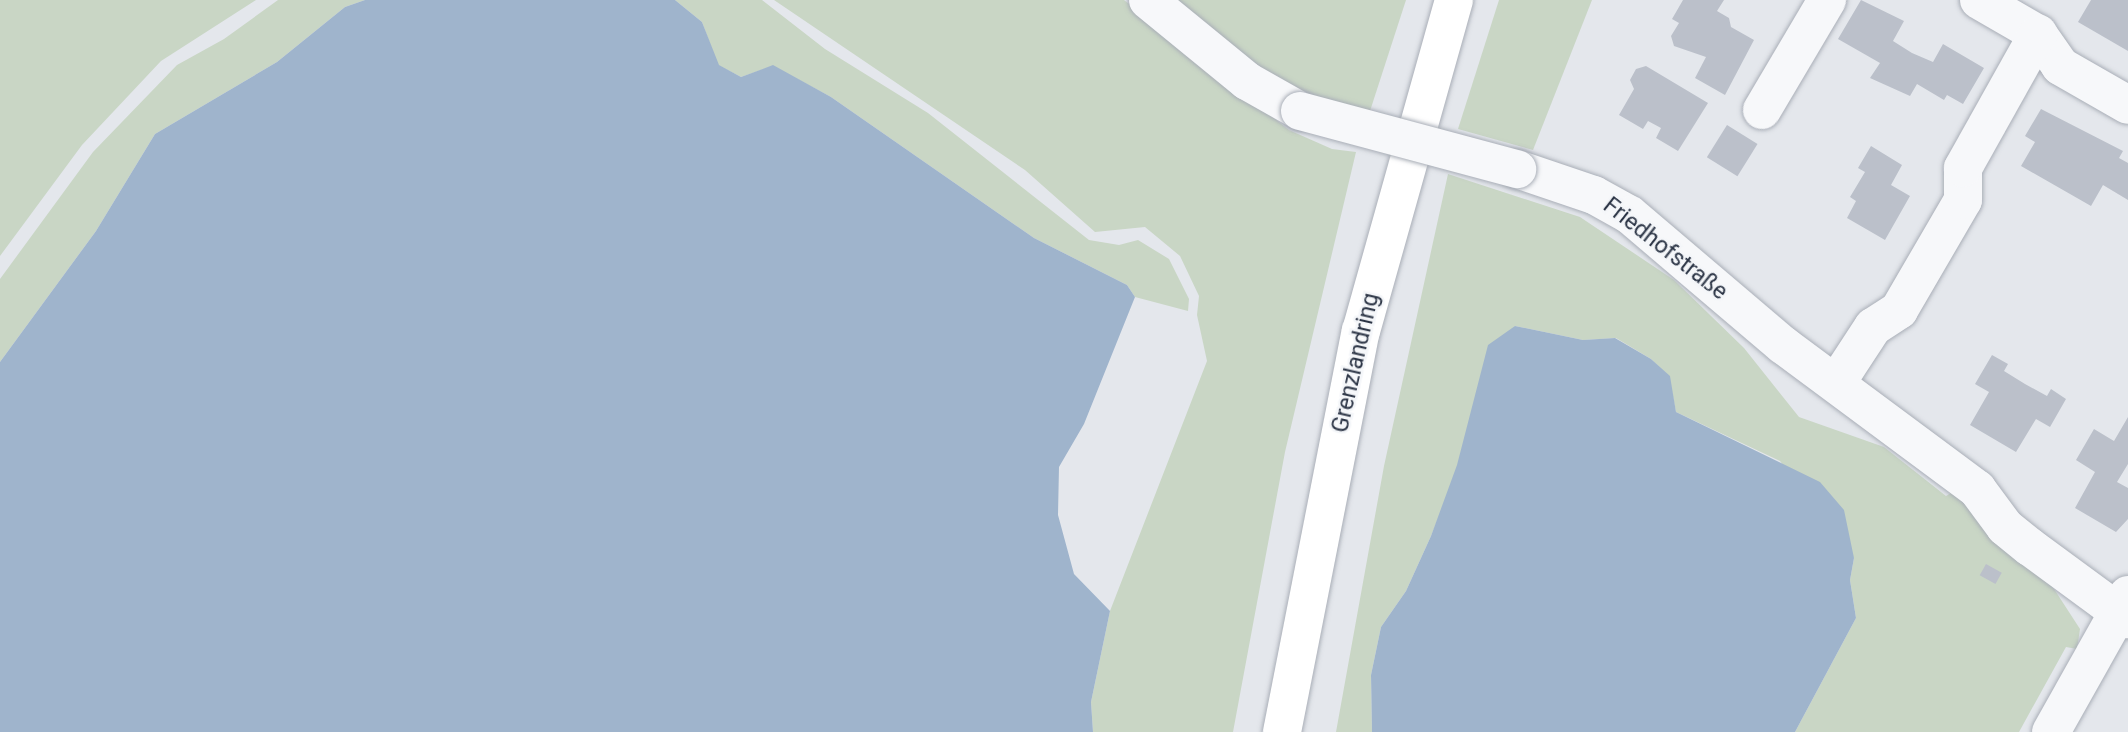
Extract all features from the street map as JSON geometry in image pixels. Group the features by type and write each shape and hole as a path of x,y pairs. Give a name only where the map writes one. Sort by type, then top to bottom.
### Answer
{"main road":[{"name":"Grenzlandring","path":"1282,732 1361,331 1454,0"}],"street":[{"name":"Friedhofstraße","path":"1148,0 1247,81 1300,111 1517,169 1594,195 1630,215 1783,345 1837,382 1977,489 2006,527 2125,609"},
{"path":"1762,110 1827,0"},
{"path":"1979,0 2038,34 2060,66 2128,105"},
{"path":"1837,382 1873,327 1899,310 1963,200 1962,168 2038,34"},
{"path":"2051,732 2125,609"}],"green space":[{"path":"0,0 256,0 161,61 82,145 0,256"},
{"path":"278,0 365,0 345,7 277,62 155,134 96,231 0,362 0,279 93,152 177,65 224,39"},
{"path":"675,0 762,0 825,49 928,113 1089,240 1119,245 1138,240 1169,259 1189,299 1188,311 1135,297 1127,285 1034,238 831,97 773,66 741,77 718,65 702,22"},
{"path":"774,0 1124,0 1289,130 1332,149 1356,152 1285,452 1233,732 1093,732 1091,702 1110,611 1207,361 1197,315 1199,296 1180,256 1145,227 1095,232 1025,170"},
{"path":"1171,0 1406,0 1370,111 1303,93 1272,76"},
{"path":"1499,0 1592,0 1533,150 1458,129"},
{"path":"1448,174 1580,217 1674,280 1744,348 1799,417 1884,447 1946,496 1956,490 2045,575 2080,629 2077,649 2066,647 2019,732 1795,732 1856,618 1850,580 1854,558 1780,461 1676,412 1669,376 1651,359 1616,338 1583,340 1515,326 1431,536 1406,591 1381,627 1371,675 1372,732 1336,732 1384,466"}],"water":[{"path":"365,0 675,0 702,22 719,65 741,77 773,65 831,97 1034,238 1127,285 1135,297 1084,424 1059,467 1058,515 1074,574 1110,611 1091,702 1093,732 0,732 0,362 96,231 155,134 277,62 345,7"},
{"path":"1515,326 1583,340 1615,338 1651,359 1670,376 1676,412 1820,482 1844,510 1854,558 1850,580 1856,618 1795,732 1372,732 1371,675 1381,627 1406,591 1431,536 1457,465 1488,345"}],"building":[{"path":"1683,0 1724,0 1717,11 1729,18 1731,27 1754,40 1725,95 1695,78 1706,57 1674,46 1671,36 1679,23 1672,19"},
{"path":"1861,0 1904,21 1893,41 1912,53 1933,62 1943,44 1984,68 1963,104 1947,95 1944,100 1917,84 1910,96 1870,78 1880,63 1838,39"},
{"path":"2091,0 2128,0 2128,51 2078,22"},
{"path":"1646,66 1708,103 1678,151 1656,138 1661,128 1648,121 1643,129 1619,115 1634,89 1630,80 1636,69"},
{"path":"2041,109 2123,151 2119,158 2128,163 2128,200 2103,185 2091,206 2021,166 2035,142 2025,136"},
{"path":"1727,125 1758,144 1737,176 1707,157"},
{"path":"1871,146 1902,165 1891,185 1910,196 1885,240 1847,218 1856,201 1850,197 1865,172 1858,168"},
{"path":"1992,355 2008,364 2004,371 2025,384 2047,396 2051,389 2066,399 2050,427 2036,419 2016,452 1970,425 1989,392 1975,384"},
{"path":"2128,417 2128,464 2117,482 2128,488 2128,519 2116,532 2075,508 2095,472 2076,460 2094,429 2114,441"},
{"path":"1986,564 2002,573 1995,584 1980,575"}]}
